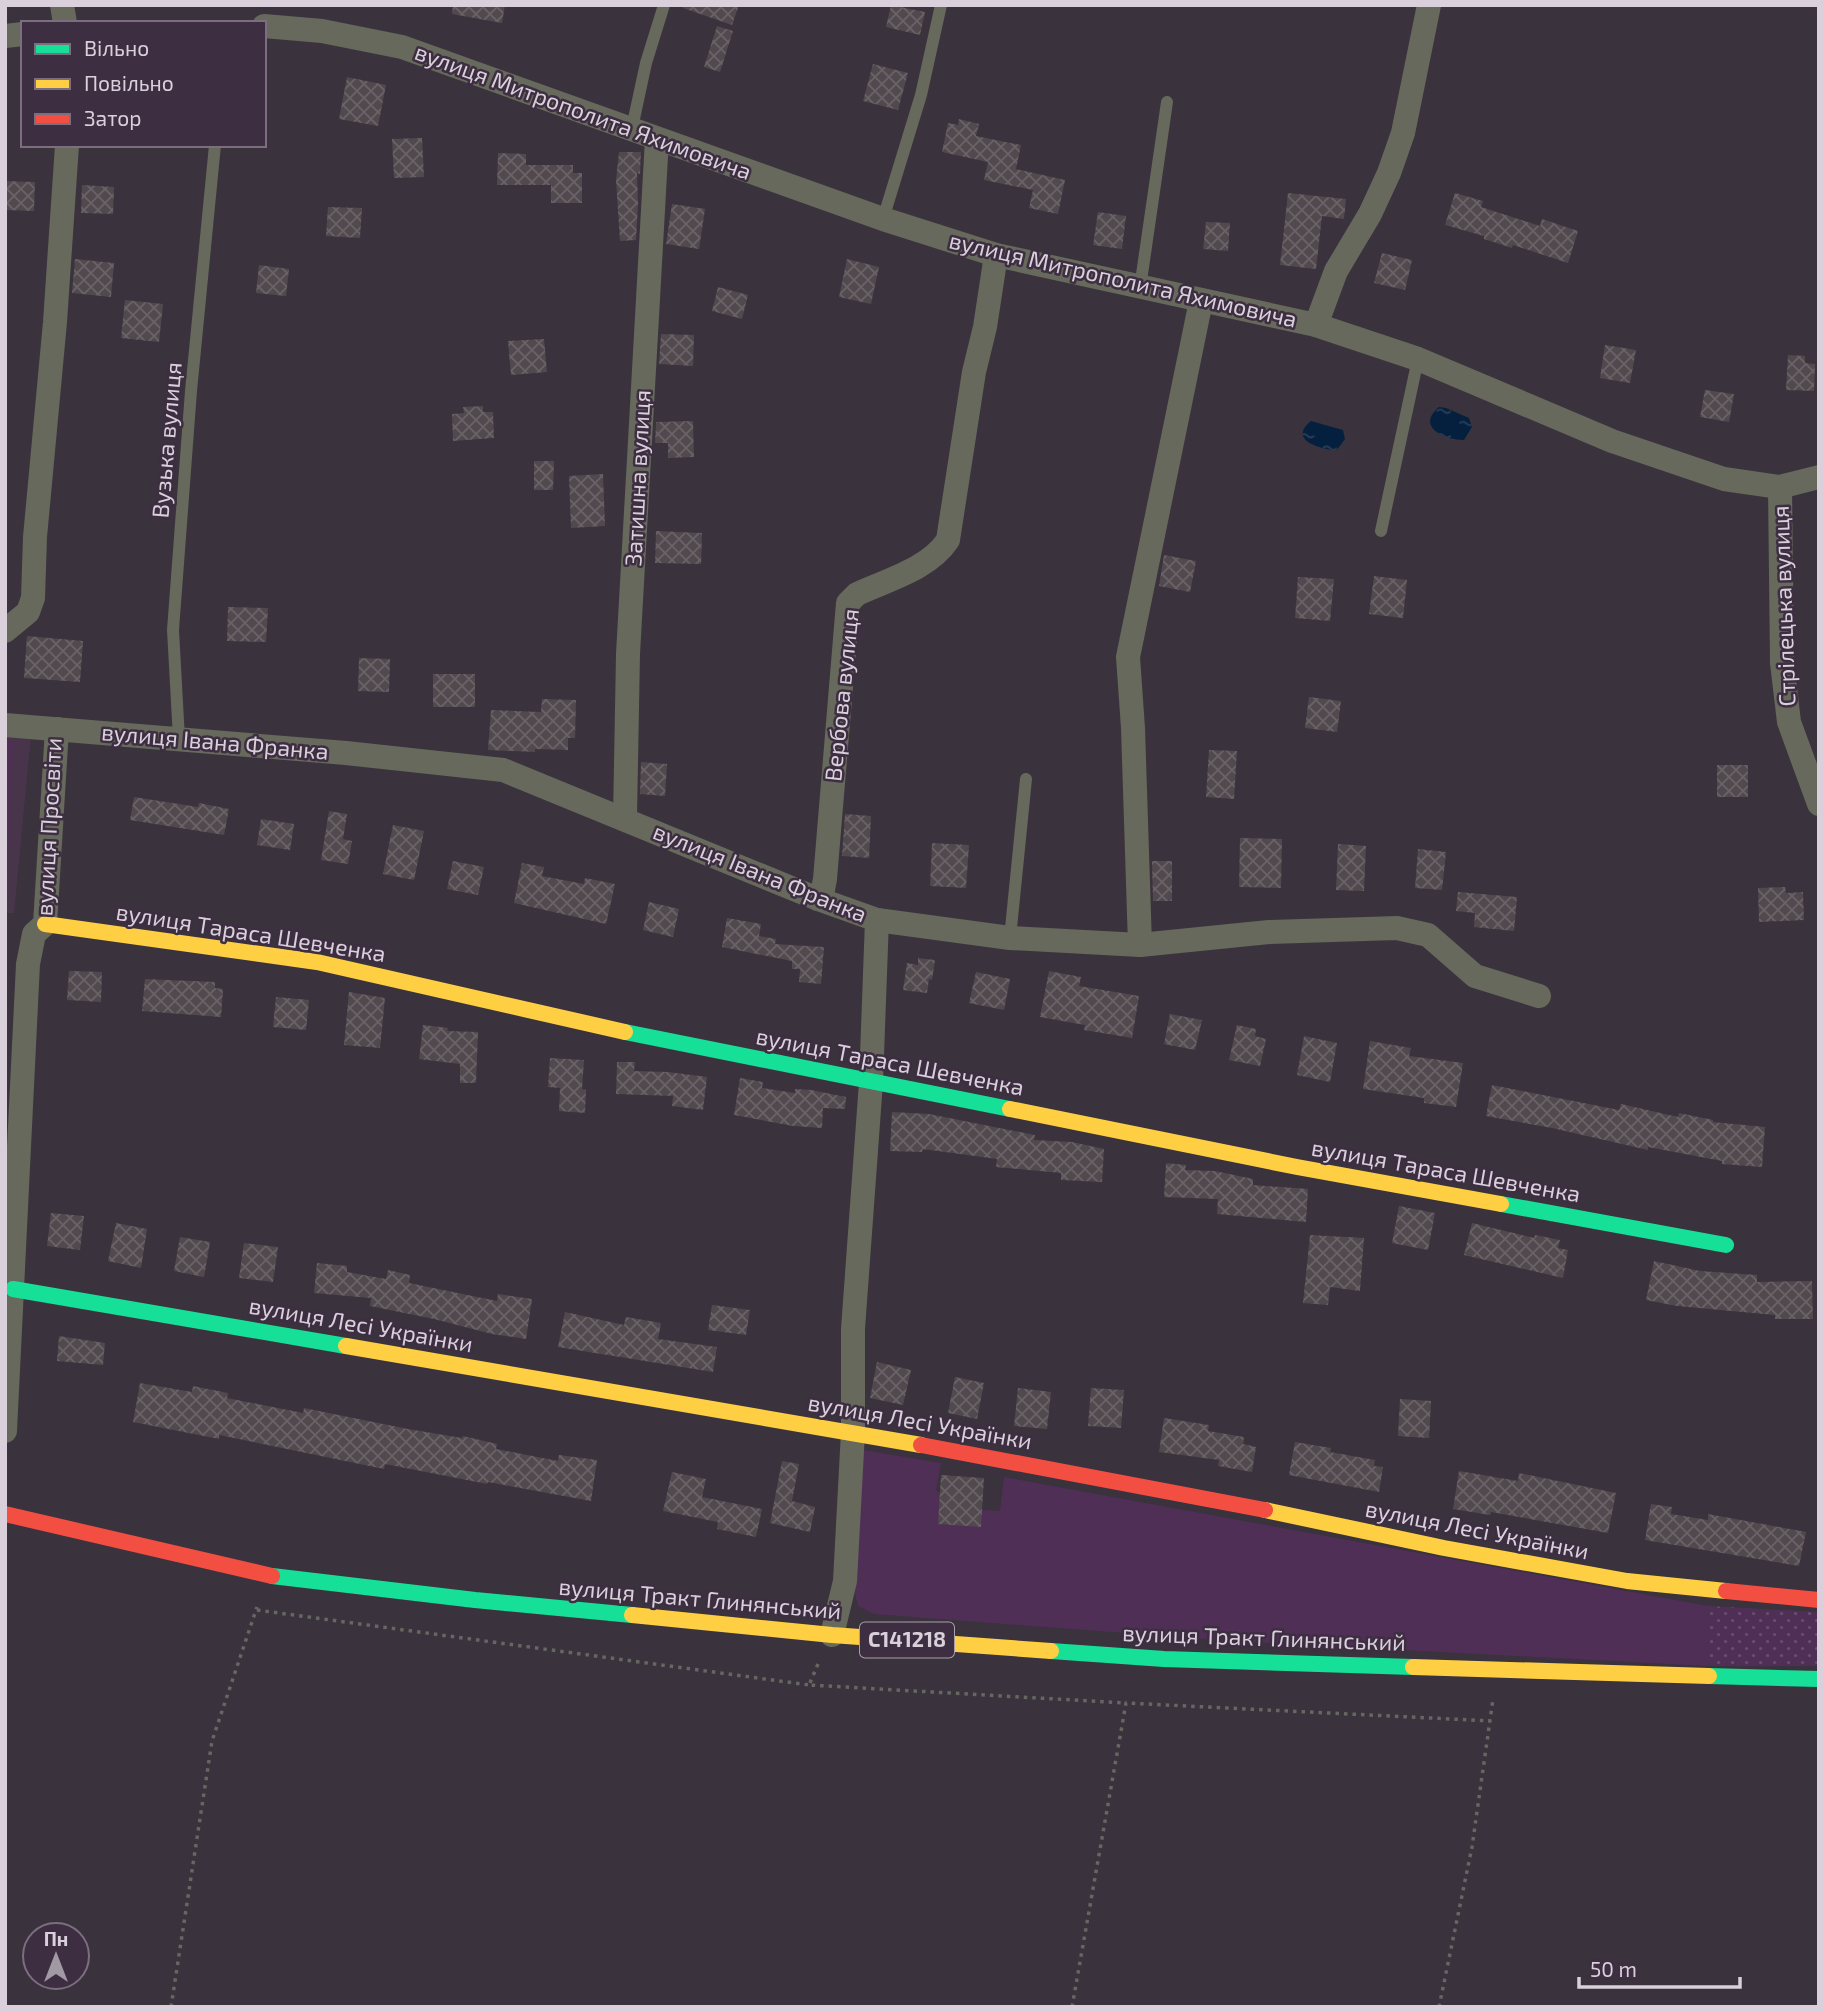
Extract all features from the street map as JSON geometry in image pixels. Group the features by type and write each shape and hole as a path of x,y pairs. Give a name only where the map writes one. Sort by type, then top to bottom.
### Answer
{"street":[{"path":"1316,325 1336,271 1370,214 1389,173 1402,133 1429,5"},
{"name":"вулиця Митрополита Яхимовича","path":"266,26 322,31 402,47 883,219 996,255 1316,325 1418,359 1612,440 1724,479 1780,486 1819,477"},
{"name":"Затишна вулиця","path":"625,818 628,654 657,139"},
{"path":"5,631 28,612 33,598 39,488 55,323 67,147"},
{"name":"Вербова вулиця","path":"818,899 822,895 825,879 848,603 857,594 927,562 941,551 948,540 974,372 985,327 996,255"},
{"path":"1140,945 1128,657 1201,301"},
{"name":"Стрілецька вулиця","path":"1780,486 1782,663 1789,722 1819,804"},
{"name":"вулиця Просвіти","path":"5,725 57,729 46,924 34,934 28,964 5,1431"},
{"name":"вулиця Івана Франка","path":"57,729 503,770 818,899 877,920 1010,938 1140,945 1269,932 1397,928 1428,935 1475,976 1539,996"},
{"path":"832,1635 845,1581 853,1432 853,1329 872,1082 877,920"},
{"name":"вулиця Тараса Шевченка","path":"46,924 317,962 596,1026 872,1082 1297,1167 1726,1245"},
{"name":"вулиця Лесі Українки","path":"13,1289 853,1432 1275,1512 1444,1548 1627,1581 1819,1600"},
{"name":"вулиця Тракт Глинянський","path":"5,1514 265,1575 475,1600 832,1635 1164,1659 1819,1679"}],"lane":[{"path":"632,128 646,64 664,5"},
{"path":"883,219 920,94 940,5"},
{"path":"1140,288 1167,102"},
{"name":"Вузька вулиця","path":"179,739 173,630 191,391 215,147"},
{"path":"1381,531 1418,359"},
{"path":"1010,938 1026,779"}],"path":[{"path":"171,2007 212,1741 257,1610 265,1575"},
{"path":"257,1610 809,1685 1491,1721"},
{"path":"809,1685 832,1635"},
{"path":"1439,2007 1472,1847 1497,1669"},
{"path":"1072,2007 1126,1703"}],"shaded area":[{"path":"5,732 31,735 14,913 5,913"},
{"path":"5,741 13,742 7,874 5,874"},
{"path":"863,1450 941,1463 936,1490 940,1493 939,1524 981,1526 982,1510 1000,1511 1004,1477 1708,1606 1708,1666 1231,1641 874,1614 858,1606 855,1594"},
{"path":"1708,1606 1819,1612 1819,1666 1708,1666"}],"water":[{"path":"1439,407 1469,418 1472,427 1464,440 1441,435 1431,426 1432,414"},
{"path":"1311,421 1343,430 1345,439 1337,450 1315,446 1304,439 1305,428"}],"building":[{"path":"453,5 505,5 502,23 452,14"},
{"path":"684,5 739,5 732,25 683,8"},
{"path":"891,5 925,12 920,35 886,27"},
{"path":"717,26 733,31 720,72 704,67"},
{"path":"873,64 908,73 898,110 863,101"},
{"path":"347,77 386,85 378,126 339,119"},
{"path":"959,119 979,124 976,136 1021,145 1016,169 1065,180 1058,214 1029,208 1033,190 984,180 988,162 942,152 948,123 958,125"},
{"path":"422,138 424,177 394,178 392,139"},
{"path":"619,152 641,152 640,174 637,173 636,240 620,241 616,180"},
{"path":"498,153 526,154 526,165 573,165 573,173 582,173 582,203 551,203 551,185 497,185"},
{"path":"5,181 35,182 34,211 5,210"},
{"path":"82,185 114,187 113,214 81,213"},
{"path":"1288,193 1346,199 1344,219 1322,216 1316,269 1280,265"},
{"path":"1455,193 1483,201 1481,207 1540,226 1542,219 1578,231 1568,263 1513,245 1512,248 1484,239 1484,236 1445,225"},
{"path":"672,204 705,209 699,249 666,244"},
{"path":"328,207 362,208 360,238 326,236"},
{"path":"1098,212 1126,216 1122,249 1093,245"},
{"path":"1206,222 1230,223 1228,251 1203,249"},
{"path":"1382,253 1412,260 1405,290 1374,283"},
{"path":"75,259 114,263 111,297 72,293"},
{"path":"847,259 879,267 871,304 839,297"},
{"path":"259,265 289,269 286,296 256,293"},
{"path":"718,287 748,295 742,319 712,311"},
{"path":"125,300 163,304 159,342 121,338"},
{"path":"661,334 694,335 693,366 659,364"},
{"path":"544,339 547,372 511,375 508,341"},
{"path":"1605,345 1636,350 1630,383 1600,378"},
{"path":"1788,355 1805,356 1805,363 1815,364 1814,391 1786,390"},
{"path":"1705,390 1734,394 1729,422 1700,417"},
{"path":"483,406 483,412 493,412 494,438 453,441 452,414 464,413 463,407"},
{"path":"693,421 694,457 668,458 668,443 655,443 656,422"},
{"path":"534,461 554,461 553,490 534,490"},
{"path":"603,474 605,526 571,528 569,476"},
{"path":"656,531 702,533 701,564 655,563"},
{"path":"1164,555 1196,561 1190,592 1159,586"},
{"path":"1374,576 1407,580 1403,618 1369,614"},
{"path":"1298,577 1334,579 1330,621 1295,618"},
{"path":"228,607 268,608 266,642 227,641"},
{"path":"27,636 83,641 80,682 24,678"},
{"path":"359,658 390,659 389,692 358,691"},
{"path":"433,674 475,674 475,707 433,707"},
{"path":"1309,697 1341,701 1337,732 1305,728"},
{"path":"542,699 576,700 575,738 568,738 568,750 488,750 491,710 541,712"},
{"path":"1209,750 1237,751 1234,799 1206,797"},
{"path":"641,762 667,764 665,796 640,794"},
{"path":"1717,765 1748,765 1748,797 1717,797"},
{"path":"134,797 198,807 199,803 229,809 224,835 130,820"},
{"path":"329,811 347,814 343,839 352,841 348,864 321,860"},
{"path":"845,814 871,816 869,858 842,856"},
{"path":"261,819 294,824 290,850 257,845"},
{"path":"393,825 424,831 414,880 383,874"},
{"path":"1240,838 1282,839 1281,888 1239,887"},
{"path":"932,843 969,845 966,888 930,886"},
{"path":"1338,844 1366,846 1364,891 1336,890"},
{"path":"1418,849 1446,852 1442,890 1415,888"},
{"path":"453,861 484,867 478,895 447,889"},
{"path":"1152,861 1172,861 1172,901 1153,901"},
{"path":"522,863 544,867 542,876 584,884 585,878 615,884 606,924 514,903"},
{"path":"1785,887 1786,893 1803,892 1804,920 1759,922 1758,888"},
{"path":"1458,892 1517,897 1514,931 1474,927 1475,913 1456,911"},
{"path":"649,902 679,909 673,937 643,930"},
{"path":"727,918 761,924 759,936 776,939 775,944 824,947 821,984 799,982 800,969 792,969 792,961 722,947"},
{"path":"918,958 935,960 927,993 903,990 907,963 918,965"},
{"path":"69,971 102,972 101,1002 67,1000"},
{"path":"1049,971 1081,977 1079,986 1139,996 1132,1038 1084,1030 1085,1025 1040,1017"},
{"path":"976,972 1010,979 1004,1010 969,1003"},
{"path":"145,979 215,982 215,988 223,989 221,1017 142,1011"},
{"path":"349,992 385,998 380,1048 344,1045"},
{"path":"276,997 309,1000 306,1030 273,1027"},
{"path":"1170,1014 1202,1020 1195,1050 1164,1044"},
{"path":"423,1025 448,1028 447,1031 478,1032 476,1083 460,1083 460,1064 419,1059"},
{"path":"1237,1025 1256,1029 1255,1036 1266,1039 1260,1066 1229,1060"},
{"path":"1304,1036 1337,1043 1330,1082 1297,1075"},
{"path":"1370,1041 1411,1048 1409,1056 1463,1063 1456,1107 1424,1103 1424,1098 1363,1089"},
{"path":"550,1058 584,1060 582,1089 586,1090 585,1113 559,1111 560,1088 548,1087"},
{"path":"617,1062 635,1062 634,1071 707,1077 703,1110 672,1106 673,1096 616,1094"},
{"path":"740,1078 763,1082 762,1088 795,1093 795,1089 811,1090 846,1097 845,1109 823,1108 822,1128 793,1126 734,1115"},
{"path":"1492,1085 1619,1110 1621,1104 1678,1117 1679,1113 1713,1122 1765,1127 1762,1167 1722,1164 1722,1161 1648,1147 1648,1150 1486,1116"},
{"path":"892,1112 929,1114 1035,1135 1034,1140 1072,1142 1104,1149 1102,1182 1061,1180 1061,1173 996,1167 997,1159 923,1149 922,1152 890,1151"},
{"path":"1166,1163 1186,1165 1185,1170 1215,1171 1253,1179 1253,1185 1308,1189 1306,1222 1217,1214 1218,1199 1164,1197"},
{"path":"1399,1206 1435,1213 1428,1250 1392,1243"},
{"path":"51,1213 84,1216 80,1250 47,1246"},
{"path":"116,1223 147,1229 141,1268 108,1261"},
{"path":"1472,1223 1534,1238 1535,1235 1560,1240 1558,1248 1568,1250 1563,1278 1464,1255"},
{"path":"1310,1235 1364,1238 1360,1291 1330,1287 1328,1305 1303,1303"},
{"path":"180,1237 210,1242 204,1277 174,1271"},
{"path":"244,1243 278,1247 273,1282 239,1278"},
{"path":"1654,1261 1700,1271 1757,1275 1757,1282 1812,1281 1813,1319 1775,1319 1775,1315 1677,1306 1646,1300"},
{"path":"317,1263 347,1266 347,1272 386,1279 388,1270 410,1275 409,1283 497,1301 498,1294 532,1299 526,1339 492,1334 370,1306 371,1298 314,1293"},
{"path":"712,1305 750,1310 746,1335 708,1330"},
{"path":"565,1312 624,1325 626,1317 661,1323 658,1339 717,1347 713,1372 558,1347"},
{"path":"59,1336 105,1343 103,1365 57,1361"},
{"path":"877,1362 911,1370 903,1405 870,1398"},
{"path":"955,1377 984,1383 977,1419 948,1413"},
{"path":"140,1383 192,1392 193,1386 228,1393 227,1398 303,1413 304,1408 408,1429 462,1438 463,1436 497,1444 496,1449 558,1461 559,1455 597,1460 591,1501 385,1464 384,1469 219,1435 219,1439 133,1422"},
{"path":"1018,1388 1051,1392 1047,1429 1014,1426"},
{"path":"1091,1388 1124,1390 1121,1428 1088,1426"},
{"path":"1400,1399 1431,1401 1429,1438 1398,1436"},
{"path":"1164,1418 1209,1425 1208,1431 1244,1437 1243,1444 1256,1447 1252,1472 1218,1466 1219,1460 1159,1452"},
{"path":"1295,1442 1375,1460 1374,1466 1383,1467 1379,1492 1289,1475"},
{"path":"782,1461 799,1464 792,1501 815,1507 810,1532 770,1523"},
{"path":"1459,1471 1518,1481 1519,1473 1616,1493 1608,1533 1491,1512 1490,1515 1453,1509"},
{"path":"672,1472 706,1479 702,1497 762,1509 756,1537 717,1529 718,1522 663,1511"},
{"path":"941,1475 984,1478 981,1527 938,1524"},
{"path":"1651,1504 1672,1507 1671,1514 1708,1520 1708,1514 1806,1532 1799,1566 1645,1540"}],"traffic: fast":[{"path":"625,1032 1010,1109"},
{"path":"1501,1204 1726,1245"},
{"path":"13,1289 346,1346"},
{"path":"272,1576 632,1615"},
{"path":"1051,1651 1164,1659 1413,1667"},
{"path":"1709,1676 1819,1679"}],"traffic: slow":[{"path":"45,924 317,962 625,1032"},
{"path":"1010,1109 1297,1167 1501,1204"},
{"path":"346,1346 921,1445"},
{"path":"1265,1510 1444,1548 1627,1581 1726,1591"},
{"path":"632,1615 832,1635 1051,1651"},
{"path":"1413,1667 1709,1676"}],"traffic: jam":[{"path":"921,1445 1265,1510"},
{"path":"5,1514 272,1576"},
{"path":"1726,1591 1819,1600"}]}
